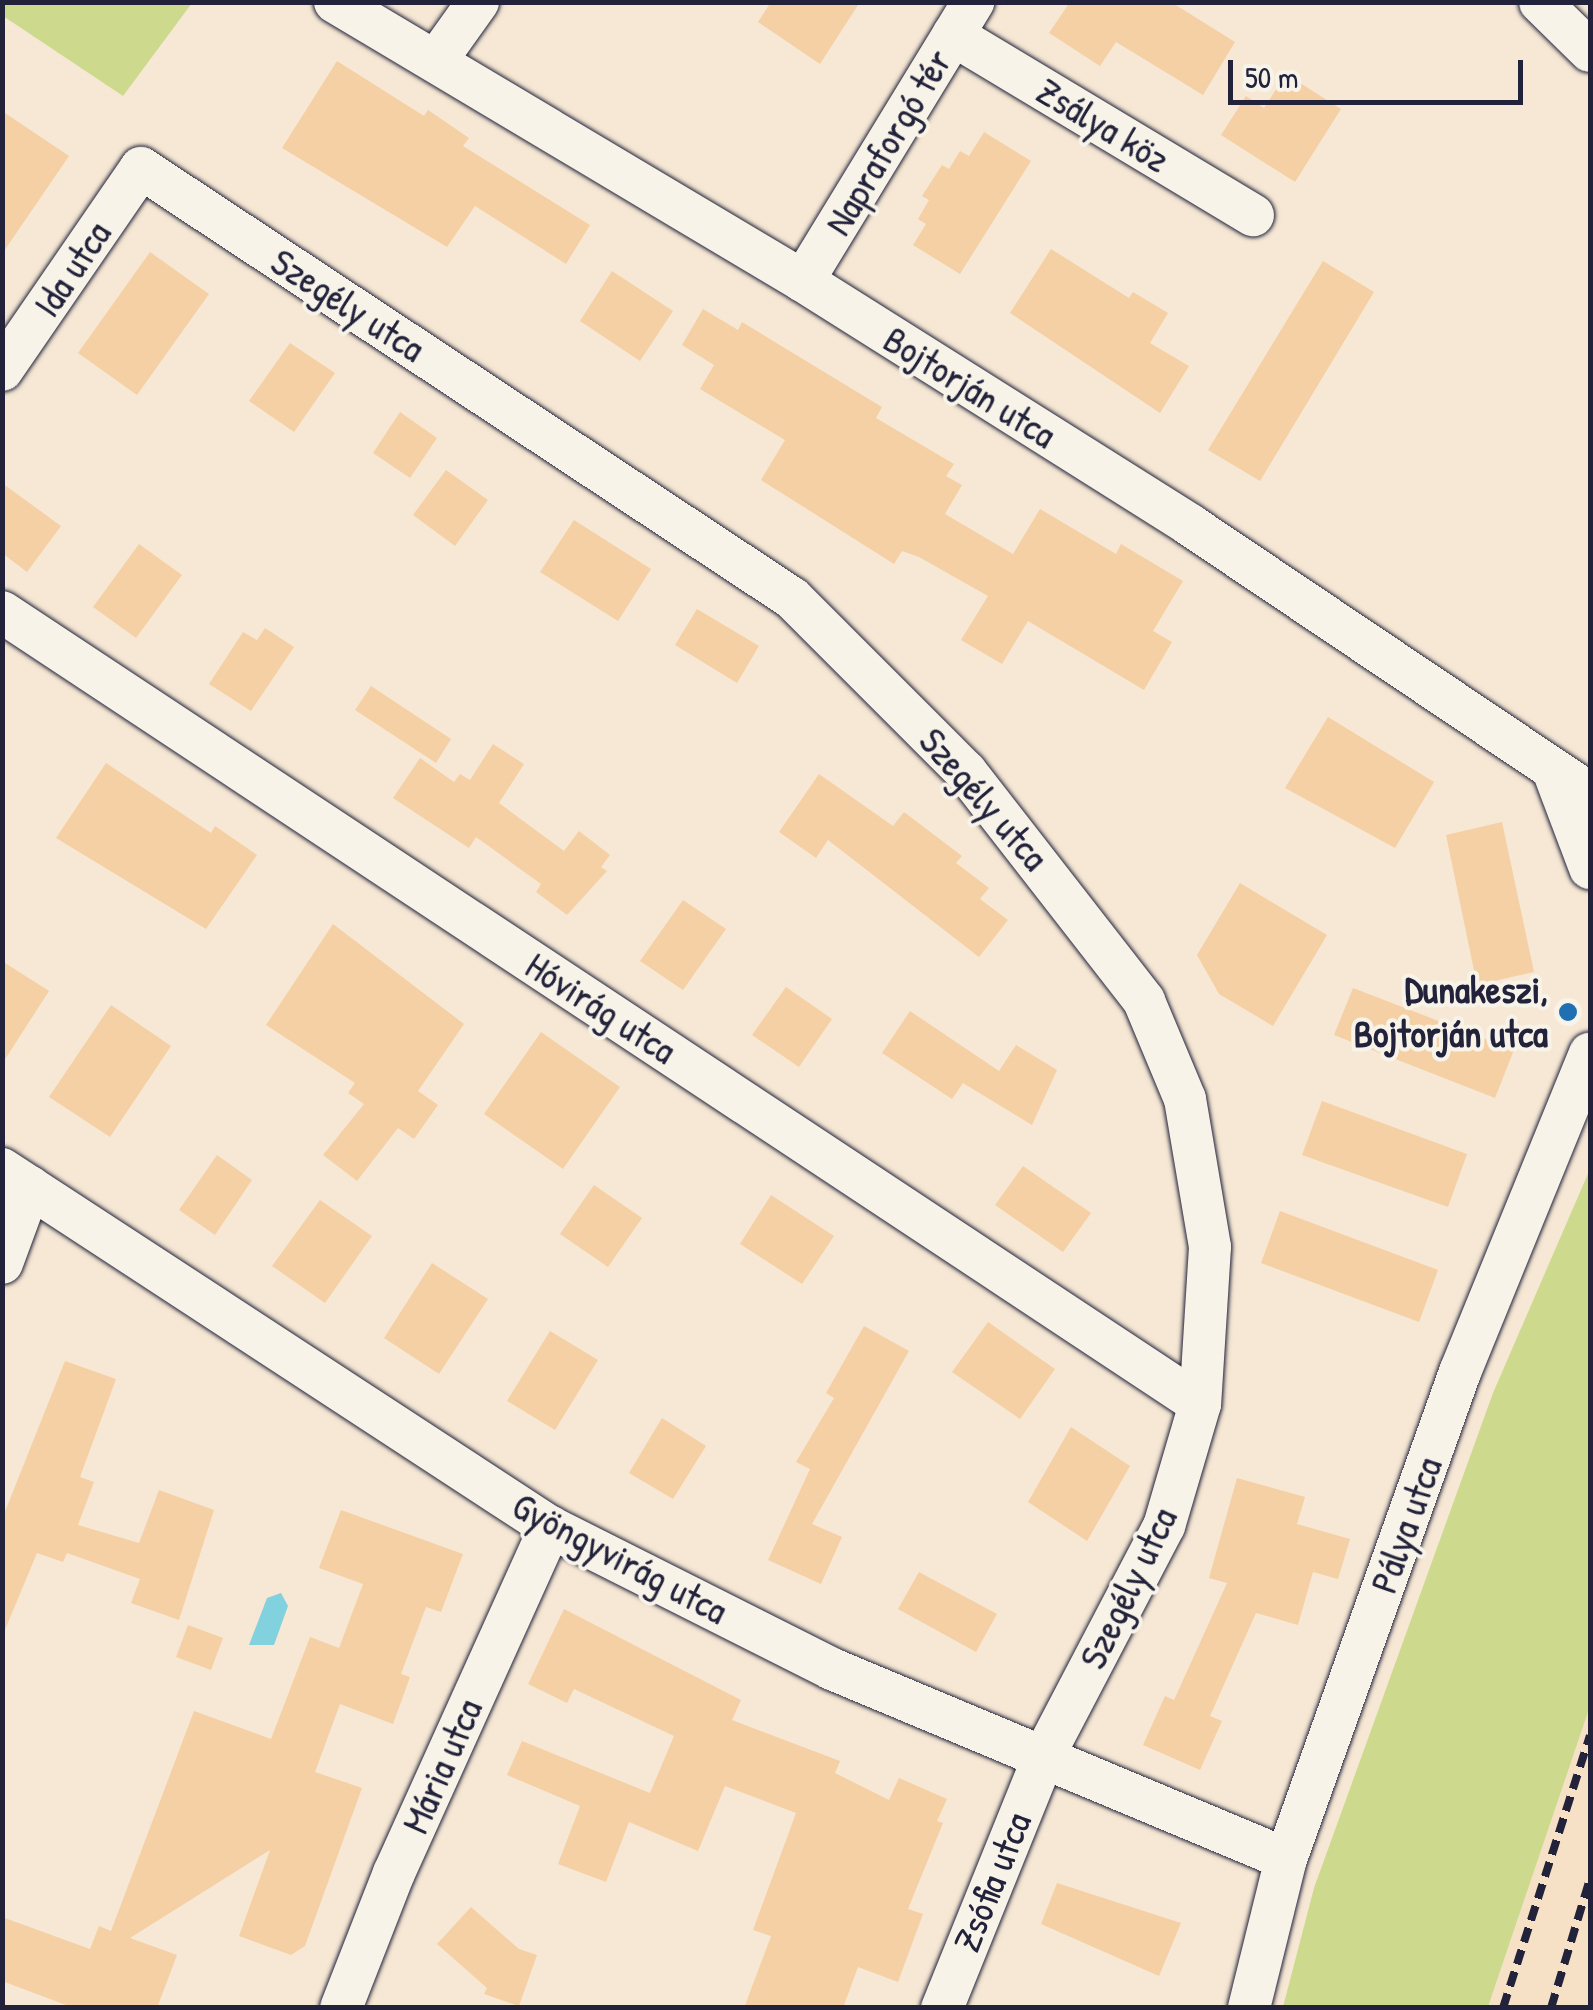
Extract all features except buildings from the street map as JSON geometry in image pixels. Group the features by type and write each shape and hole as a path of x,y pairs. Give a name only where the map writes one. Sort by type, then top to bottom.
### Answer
{"street":[{"name":"Bojtorján utca","path":"336,2 438,58 1190,525 1590,794"},
{"path":"438,58 478,2"},
{"path":"1541,3 1590,51"},
{"name":"Zsálya köz","path":"963,19 1253,214"},
{"name":"Napraforgó tér","path":"802,281 963,19"},
{"name":"Ida utca","path":"2,370 141,168"},
{"name":"Szegély utca","path":"141,168 792,598 966,772 1144,1001 1185,1098 1210,1246 1200,1404 1164,1526 1044,1756"},
{"name":"Hóvirág utca","path":"2,612 1200,1404"},
{"path":"1554,770 1588,853"},
{"name":"Pálya utca","path":"1249,2008 1286,1859 1460,1372 1590,1052"},
{"path":"2,1263 16,1178"},
{"name":"Gyöngyvirág utca","path":"16,1178 550,1527 832,1669 1286,1859"},
{"name":"Mária utca","path":"341,2008 394,1873 550,1527"},
{"name":"Zsófia utca","path":"942,2008 1044,1756"}],"shaded area":[{"path":"1590,1706 1588,2007 1488,2008"}],"green space":[{"path":"2,3 192,3 123,96 3,16"},
{"path":"1590,1169 1590,1706 1488,2007 1283,2007 1314,1888 1493,1393"}],"water":[{"path":"281,1593 288,1606 274,1645 249,1645 267,1598"}],"railway":[{"path":"1503,2008 1590,1736"},
{"path":"1551,2008 1590,1879"}],"place":[{"name":"Dunakeszi, Bojtorján utca","path":"1568,1012"}]}
